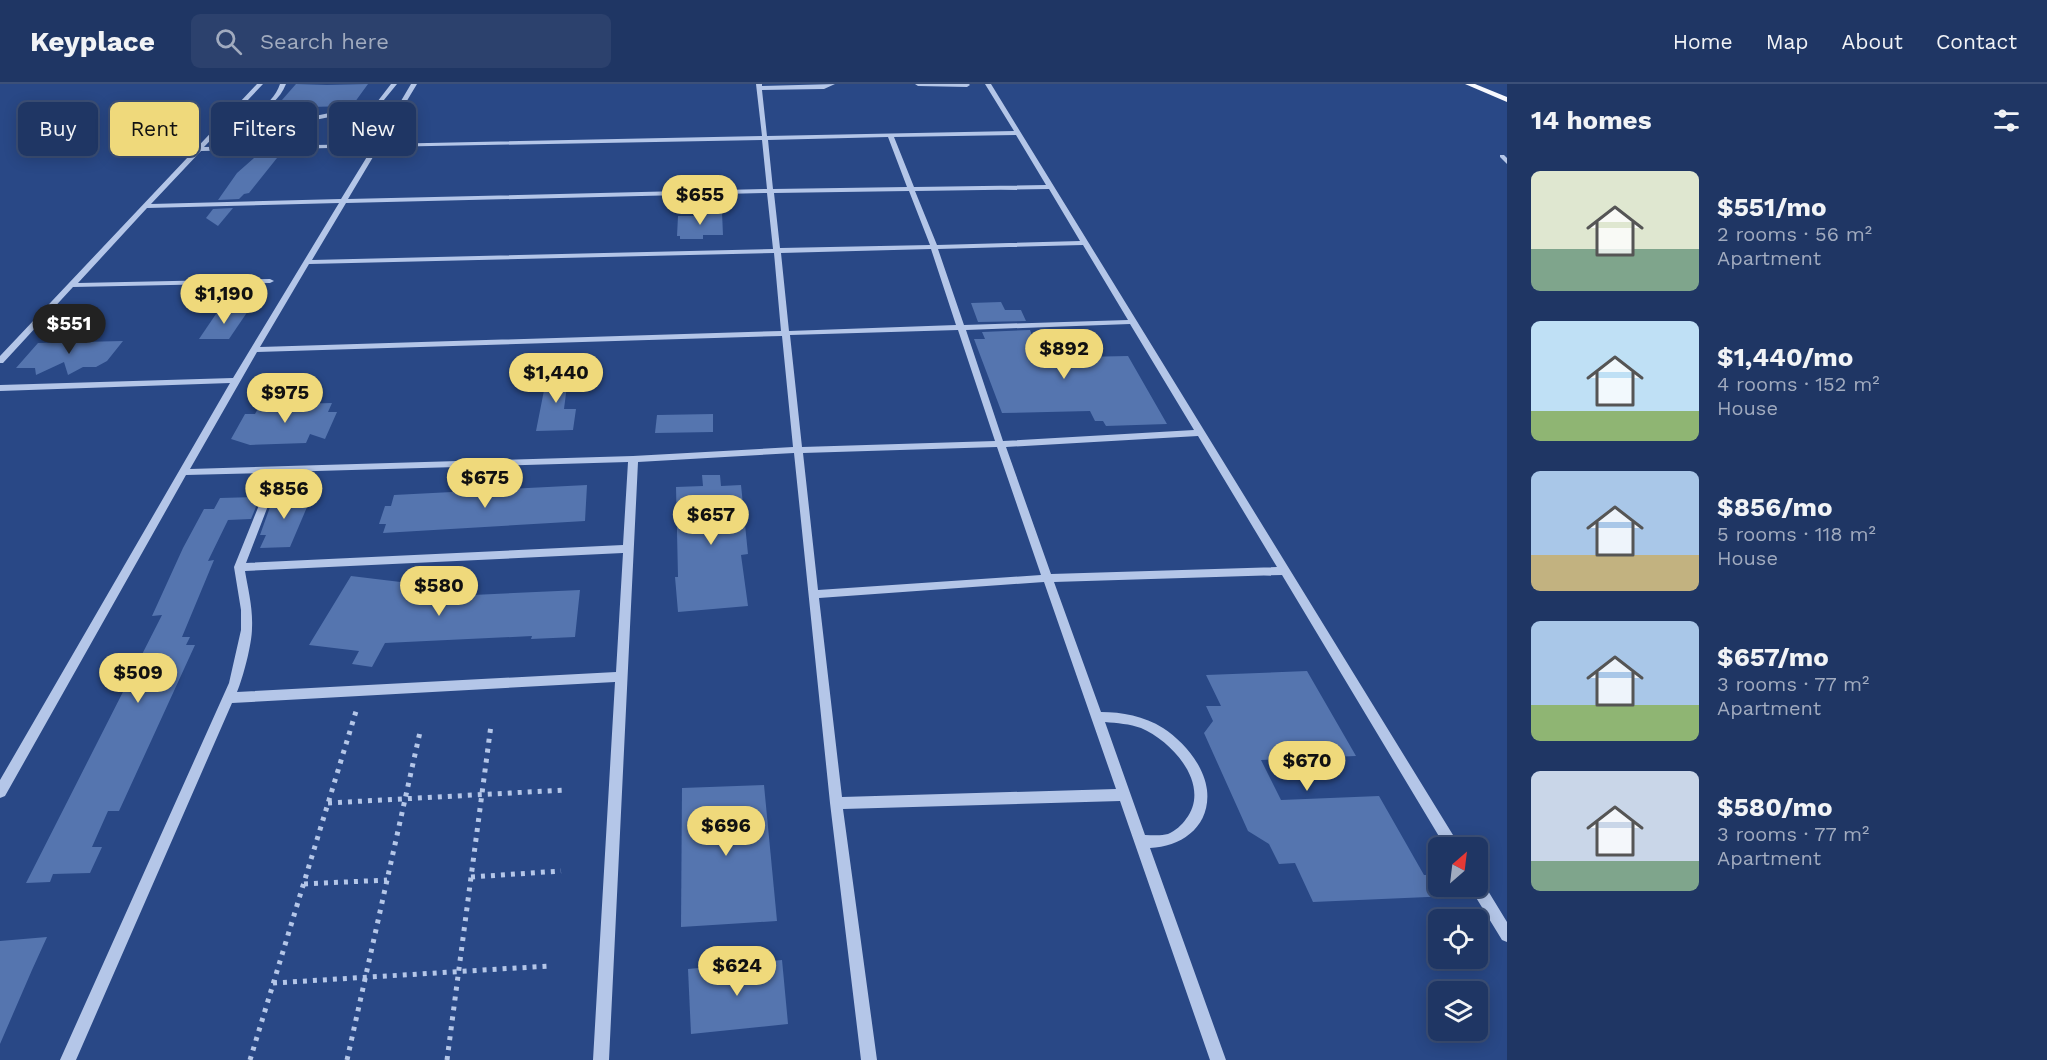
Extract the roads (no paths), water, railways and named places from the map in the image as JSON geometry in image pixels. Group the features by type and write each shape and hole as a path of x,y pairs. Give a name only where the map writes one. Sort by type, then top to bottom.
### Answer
{"main road":[{"path":"1469,84 1507,100"}],"street":[{"path":"243,102 260,84"},
{"path":"271,102 283,84"},
{"path":"380,102 394,84"},
{"path":"403,102 414,84"},
{"path":"832,84 824,87 759,86 836,803 869,1060"},
{"path":"918,84 967,85"},
{"path":"988,84 1447,837"},
{"path":"416,146 1018,134"},
{"path":"0,361 211,137"},
{"path":"891,137 934,247 1000,444 1218,1060"},
{"path":"200,149 329,148"},
{"path":"0,792 236,380 371,156"},
{"path":"1502,156 1507,162"},
{"path":"146,206 771,191 1051,187"},
{"path":"307,262 1085,243"},
{"path":"71,285 270,281"},
{"path":"255,350 1134,322"},
{"path":"0,388 236,380"},
{"path":"184,472 633,459 1201,433"},
{"path":"601,1060 633,459"},
{"path":"68,1060 235,683 247,630 239,567 278,470"},
{"path":"239,567 628,549"},
{"path":"814,594 1049,578 1285,571"},
{"path":"227,698 620,677"},
{"path":"1096,717 1122,717 1148,726 1172,741 1190,762 1200,786 1199,809 1188,829 1167,840 1140,842"},
{"path":"836,803 1123,795"},
{"path":"1484,897 1507,935"}]}
